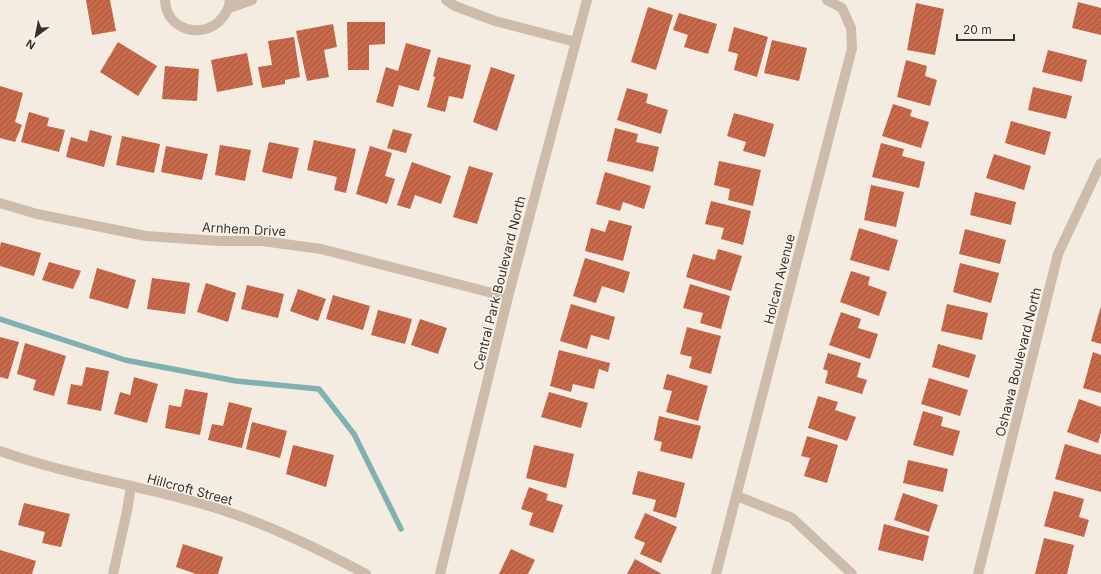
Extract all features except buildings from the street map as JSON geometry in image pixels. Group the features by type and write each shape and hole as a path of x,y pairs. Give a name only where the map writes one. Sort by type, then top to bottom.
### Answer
{"street":[{"path":"165,0 170,16 175,22 185,28 194,30 205,30 215,25 230,4 252,0"},
{"path":"446,0 455,6 495,21 576,42"},
{"name":"Central Park Boulevard North","path":"440,574 508,297 587,0"},
{"name":"Holcan Avenue","path":"716,574 852,48 851,28 842,8 826,0"},
{"name":"Oshawa Boulevard North","path":"978,574 1058,254 1101,163"},
{"name":"Arnhem Drive","path":"0,203 37,214 146,236 219,241 262,241 321,249 508,297"},
{"name":"Hillcroft Street","path":"0,452 54,468 182,498 230,512 281,532 333,556 366,574"},
{"path":"113,574 131,486"},
{"path":"737,496 792,518 852,574"}],"waterway":[{"path":"0,319 125,360 236,381 319,389 354,434 401,529"}]}
